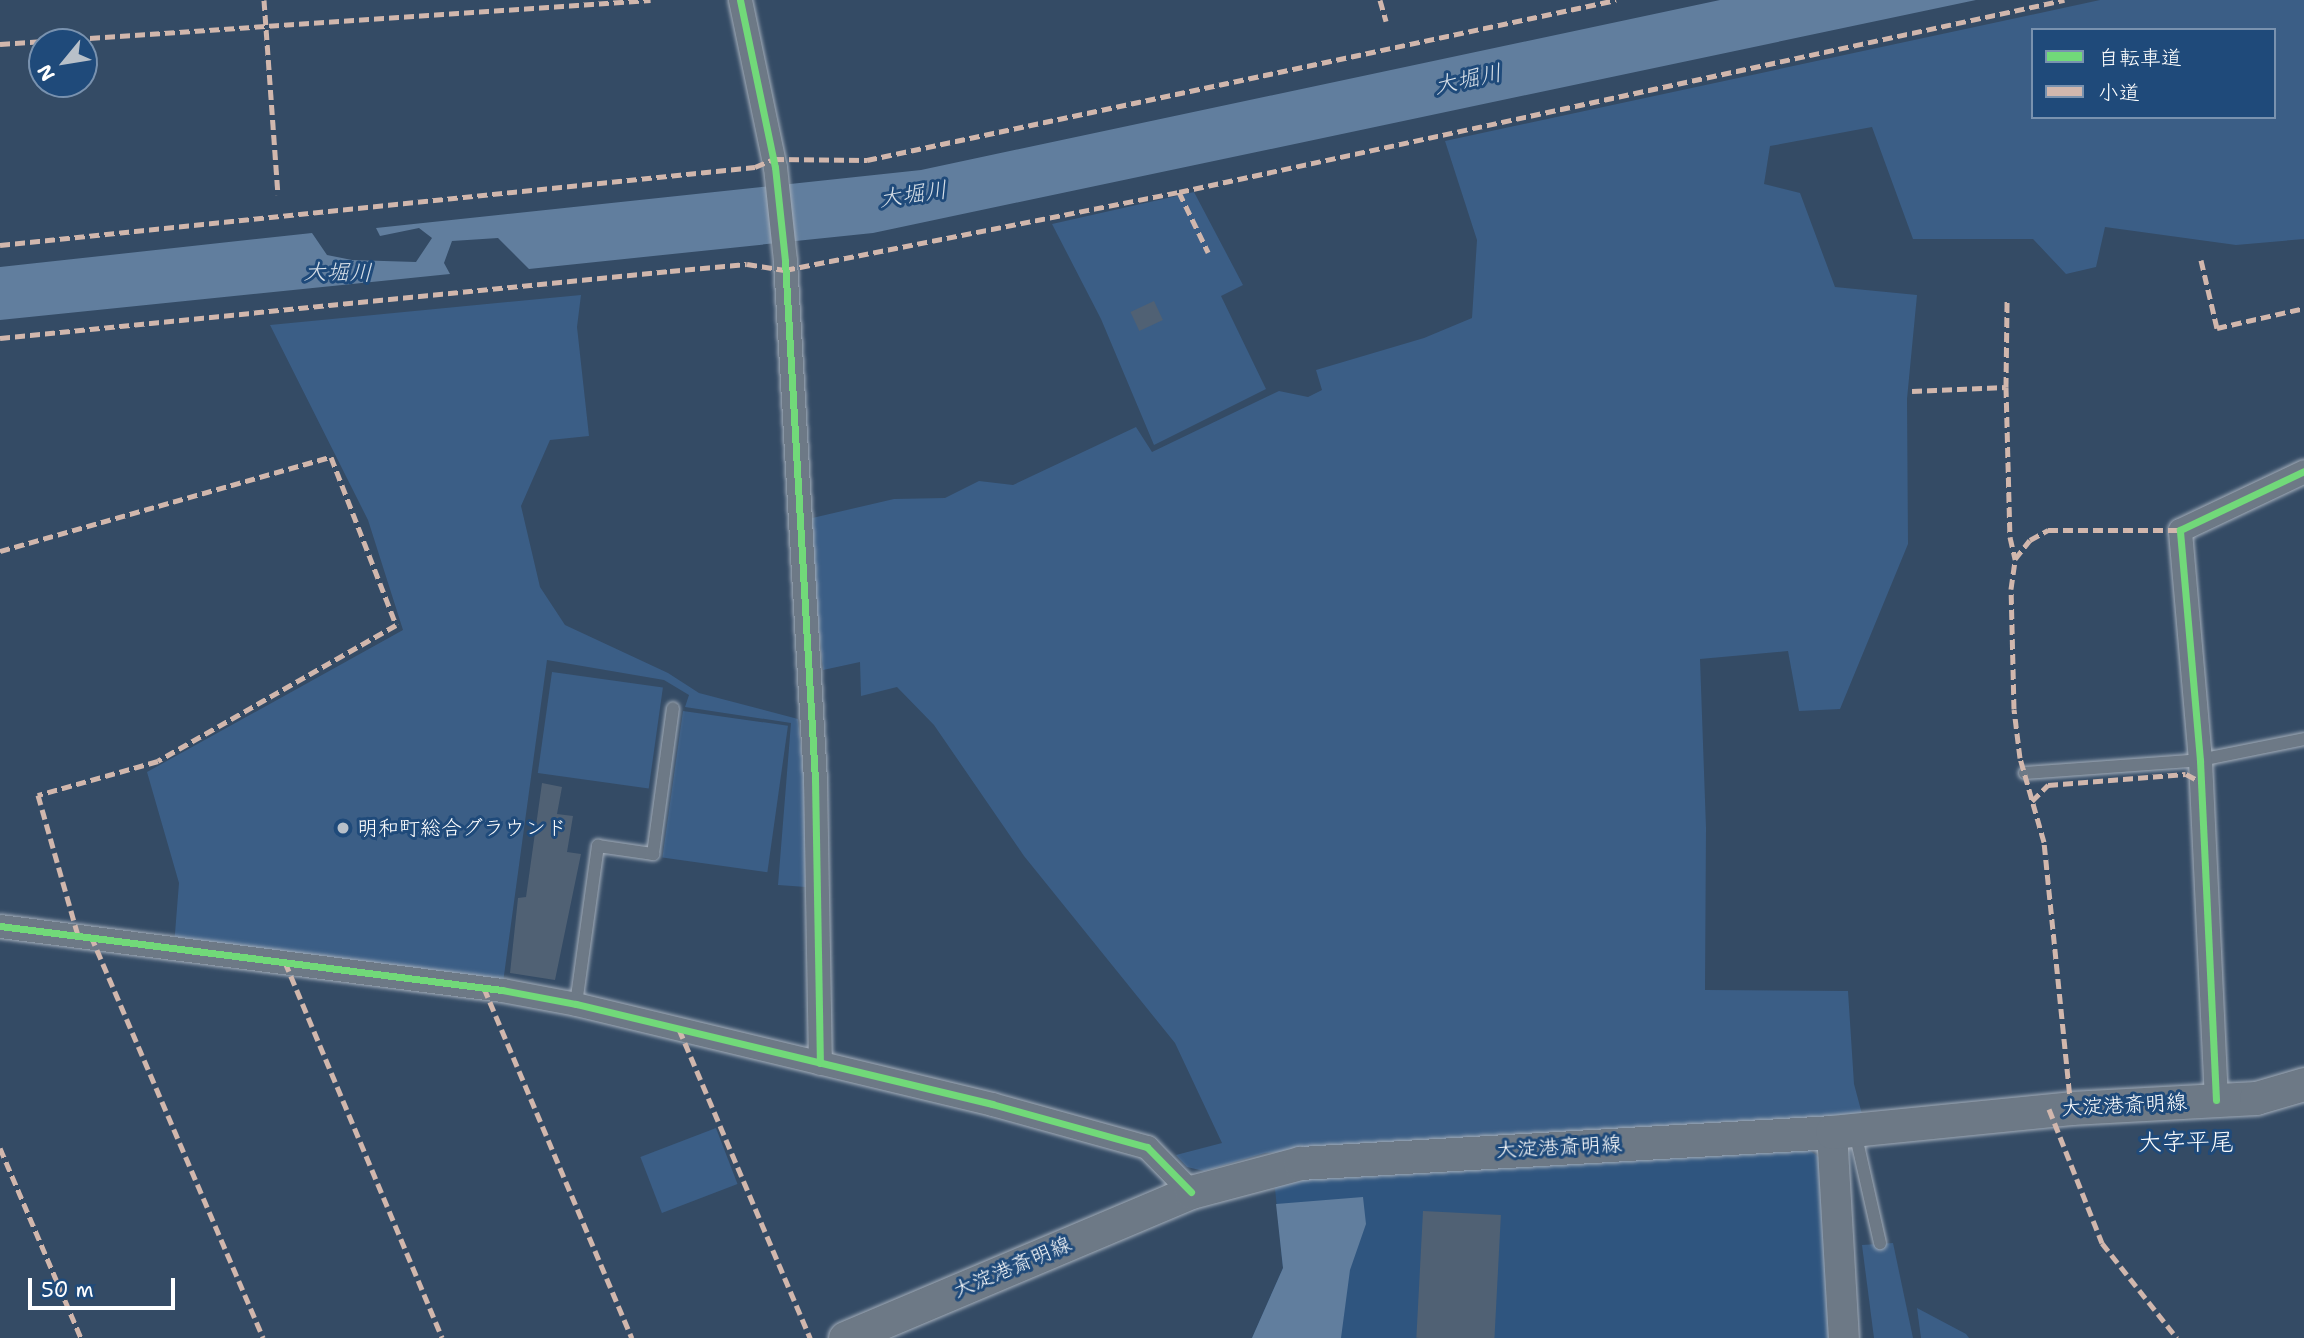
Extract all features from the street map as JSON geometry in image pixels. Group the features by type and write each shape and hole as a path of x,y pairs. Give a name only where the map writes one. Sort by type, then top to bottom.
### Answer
{"main road":[{"name":"大淀港斎明線","path":"855,1336 1191,1192 1300,1163 1843,1130 2060,1108 2256,1098 2304,1084"}],"street":[{"path":"740,0 775,167 785,261 815,780 820,1063"},
{"path":"2216,1100 2200,760 2180,530 2304,471"},
{"path":"0,926 493,989 576,1004 1147,1147 1191,1192"},
{"path":"1843,1130 1844,1338"}],"lane":[{"path":"576,1004 598,846 653,854 673,708"},
{"path":"2025,773 2200,760 2304,739"},
{"path":"1843,1130 1880,1243"}],"shaded area":[{"path":"2100,0 2304,0 2304,239 2236,245 2105,227 2096,267 2066,274 2033,239 1913,239 1872,127 1770,146 1764,184 1800,193 1835,287 1917,295 1907,399 1908,544 1840,709 1799,711 1788,651 1700,659 1706,828 1705,990 1848,991 1854,1084 1862,1114 1265,1153 1204,1171 1187,1167 1176,1155 1222,1143 1175,1043 1024,856 934,725 897,687 861,696 860,662 823,670 808,519 894,499 945,498 979,481 1013,485 1136,427 1152,452 1279,391 1308,397 1322,390 1316,370 1424,338 1472,318 1477,240 1445,141"},
{"path":"1194,192 1243,285 1221,296 1266,389 1154,445 1101,319 1052,224"},
{"path":"581,295 577,327 589,436 550,440 521,506 540,587 565,625 668,673 699,693 798,719 805,784 806,887 778,885 791,723 685,707 689,695 664,680 547,660 502,990 174,946 179,883 147,772 403,630 368,520 270,325"},
{"path":"552,672 663,688 649,789 538,773"},
{"path":"683,711 788,726 767,872 662,858"},
{"path":"716,1128 738,1184 662,1213 640,1157"},
{"path":"1806,1148 1822,1159 1832,1338 1252,1338 1283,1268 1274,1179"},
{"path":"1893,1243 1913,1338 1874,1338 1862,1245"},
{"path":"1917,1308 1966,1334 1969,1338 1921,1338"}],"water":[{"name":"大堀川","path":"1720,0 1976,0 873,233 529,269 498,238 452,241 444,263 450,274 0,320 0,267 312,233 327,255 352,260 416,262 432,238 419,228 380,236 376,228 921,170"},
{"path":"1363,1197 1366,1224 1350,1270 1341,1338 1252,1338 1283,1268 1276,1204"}],"building":[{"path":"1154,301 1163,320 1139,331 1130,312"},
{"path":"542,783 562,787 557,814 573,816 567,852 581,854 555,980 510,973 518,898 526,897"},
{"path":"1423,1211 1501,1215 1494,1338 1416,1338"}],"marked path":[{"path":"264,0 278,194"},
{"path":"0,44 651,0"},
{"path":"1380,0 1386,21"},
{"path":"0,245 755,167 774,159 867,160 1616,0"},
{"path":"1179,192 2064,0"},
{"path":"0,338 747,264 785,270 1179,192 1208,252"},
{"path":"2201,260 2217,328 2304,308"},
{"path":"2006,387 2007,301"},
{"path":"1912,391 2006,387 2010,537 2015,559"},
{"path":"0,551 331,457 396,625 158,761 38,795 78,935"},
{"path":"2071,1108 2044,842 2020,758 2014,709 2011,589 2015,559 2030,540 2048,530 2180,530"},
{"path":"2032,801 2048,785 2186,774 2201,782"},
{"path":"91,936 263,1338"},
{"path":"285,962 442,1338"},
{"path":"484,988 632,1338"},
{"path":"679,1029 810,1338"},
{"path":"2049,1109 2102,1243 2177,1338"},
{"path":"0,1148 81,1338"}],"cycle path":[{"path":"740,0 775,167 785,261 815,780 820,1063"},
{"path":"2216,1100 2200,760 2180,530 2304,471"},
{"path":"0,926 502,990 576,1004 992,1104 1147,1147 1191,1192"}],"place":[{"name":"明和町総合グラウンド","path":"343,828"}],"district":[{"name":"大字平尾","path":"2186,1143"}]}
